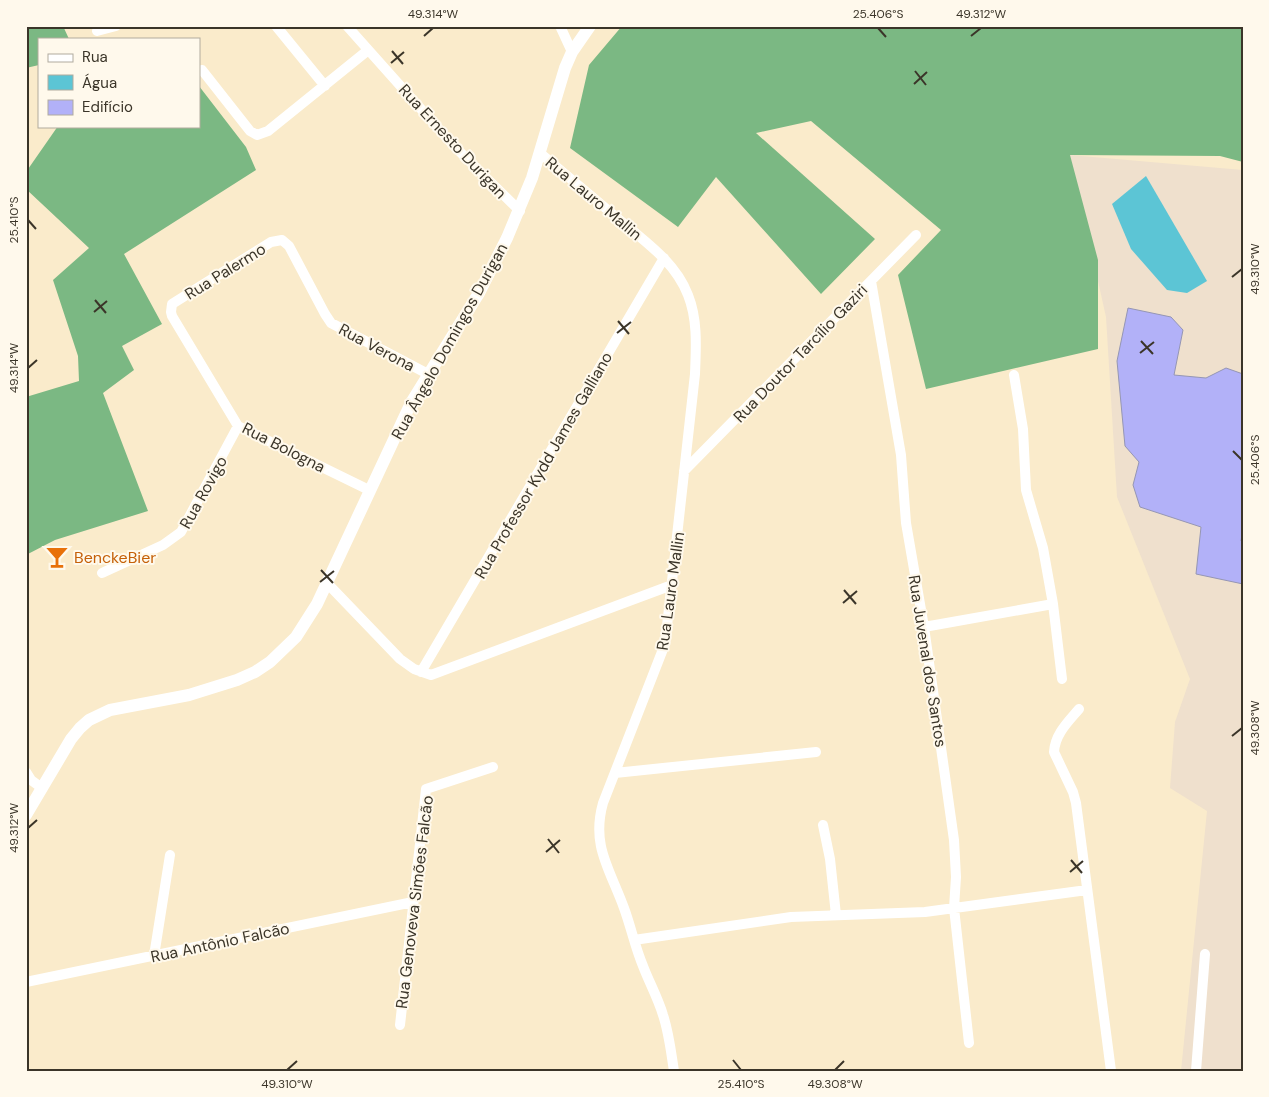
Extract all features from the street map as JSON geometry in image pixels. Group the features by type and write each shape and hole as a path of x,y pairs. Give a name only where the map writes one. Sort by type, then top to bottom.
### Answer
{"street":[{"path":"97,30 116,26"},
{"path":"276,26 323,84"},
{"name":"Rua Ernesto Durigan","path":"347,26 365,49 454,146 520,210"},
{"path":"560,26 572,52"},
{"name":"Rua Ângelo Domingos Durigan","path":"26,815 71,739 80,728 98,715 110,710 189,695 215,688 256,672 270,662 296,637 313,612 401,422 494,266 520,210 540,153 556,94 572,52 590,26"},
{"path":"202,70 250,130 257,135 268,131 365,49"},
{"name":"Rua Lauro Mallin","path":"540,153 664,258 682,280 688,295 696,332 695,374 667,635 662,654 600,815 599,841 642,965 663,1015 670,1042 674,1071"},
{"name":"Rua Doutor Tarcílio Gaziri","path":"684,471 916,235"},
{"name":"Rua Palermo","path":"171,308 175,302 263,247 277,240 282,240"},
{"name":"Rua Verona","path":"282,240 289,246 331,323 428,374"},
{"name":"Rua Professor Kydd James Galliano","path":"421,672 664,258"},
{"name":"Rua Juvenal dos Santos","path":"871,281 904,472 906,523 924,627 954,840 956,877 954,908 969,1043"},
{"name":"Rua Bologna","path":"171,308 172,316 238,426 369,490"},
{"path":"1014,374 1022,429 1026,490 1041,537 1053,604 1062,678"},
{"name":"Rua Rovigo","path":"102,573 163,546 181,532 238,426"},
{"path":"327,583 400,660 421,672 431,675 672,585"},
{"path":"924,627 1053,604"},
{"path":"1079,708 1059,732 1054,744 1054,752 1075,797 1110,1071"},
{"path":"615,773 816,752"},
{"name":"Rua Genoveva Simões Falcão","path":"400,1025 426,789 493,767"},
{"path":"26,772 31,780 42,788"},
{"path":"823,825 830,859 836,915"},
{"path":"154,956 170,855"},
{"path":"634,940 791,917 925,912 1087,890"},
{"name":"Rua Antônio Falcão","path":"26,982 413,902"},
{"path":"1196,1071 1205,954"}],"shaded area":[{"path":"1070,155 1243,170 1243,1071 1181,1071 1207,811 1170,788 1175,722 1190,679 1117,497 1106,317"}],"green space":[{"path":"26,26 63,26 69,38 38,38 38,65 26,68"},
{"path":"622,26 1243,26 1243,162 1220,156 1070,155 1098,260 1098,349 926,389 898,275 941,230 811,121 756,133 875,239 821,294 716,177 678,227 570,148 589,65"},
{"path":"200,87 246,147 256,170 124,254 162,324 122,346 134,370 103,393 148,511 55,540 26,555 26,397 79,381 78,356 53,280 89,248 26,189 26,172 57,128 200,128"}],"water":[{"path":"1146,176 1207,281 1187,293 1167,290 1131,249 1112,204"}],"building":[{"path":"1128,308 1171,317 1183,330 1174,375 1206,378 1226,368 1243,374 1243,529 1241,541 1243,541 1243,584 1196,574 1201,527 1140,507 1133,485 1139,462 1125,446 1117,361"}],"place":[{"name":"BenckeBier","path":"57,557"}]}
